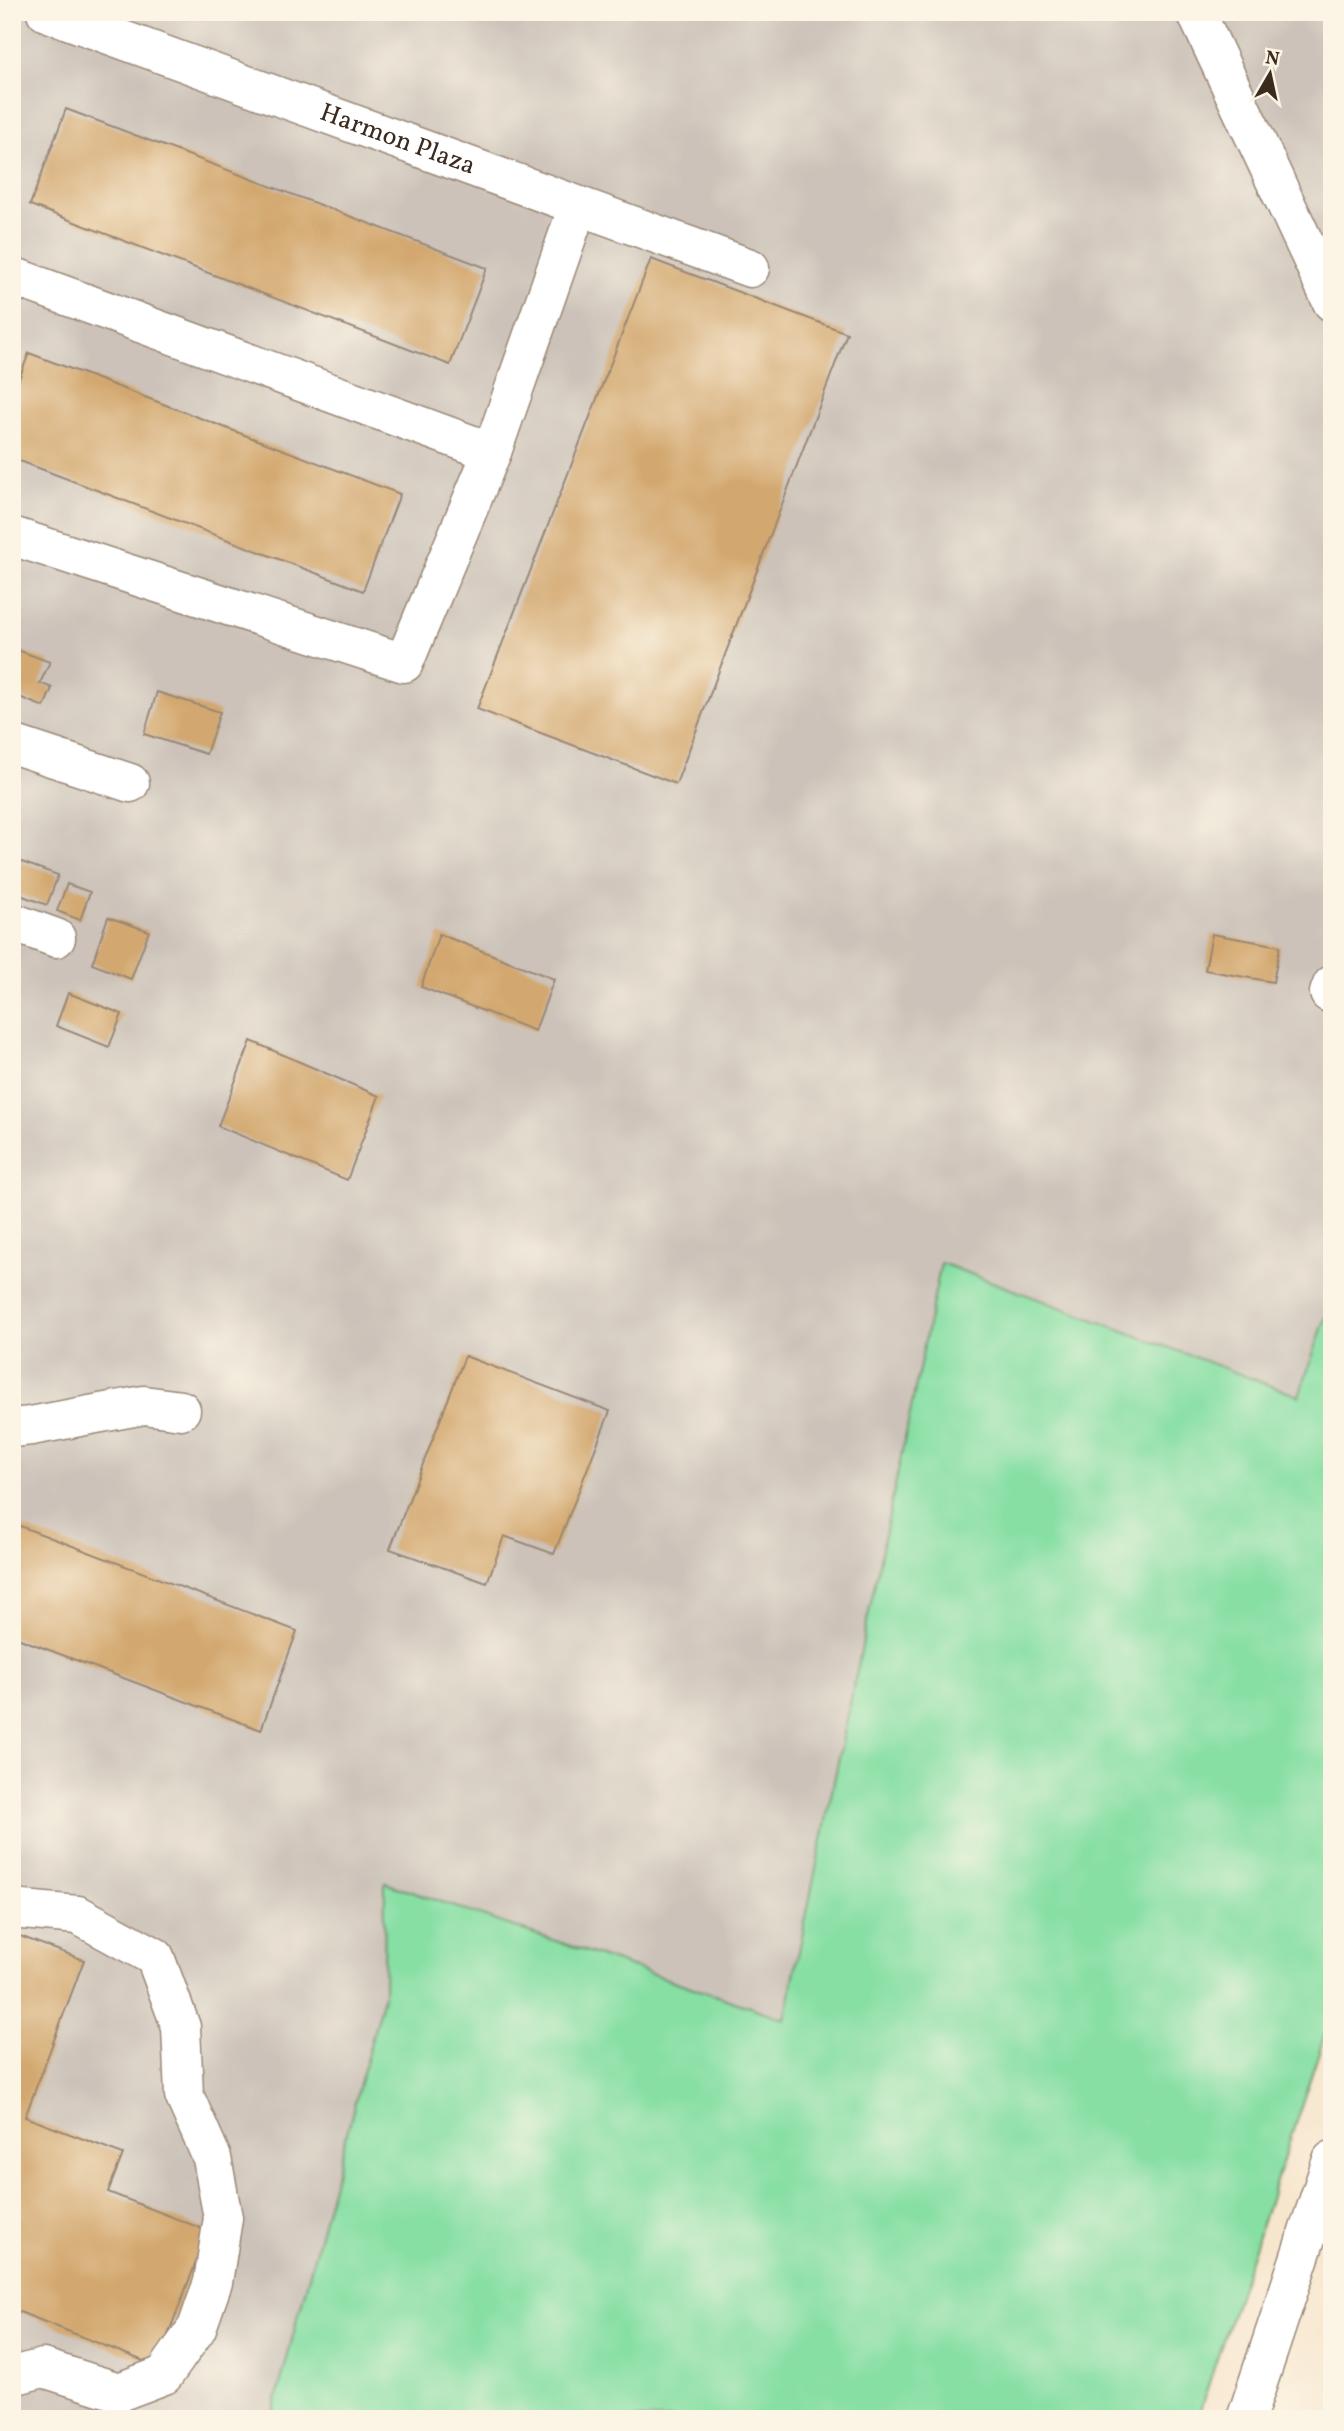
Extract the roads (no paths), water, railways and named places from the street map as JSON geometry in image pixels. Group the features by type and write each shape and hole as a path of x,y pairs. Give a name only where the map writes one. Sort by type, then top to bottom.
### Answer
{"main road":[{"name":"Harmon Plaza","path":"46,12 750,268"},
{"path":"1196,12 1332,302"},
{"path":"12,536 404,663 492,452 578,206"},
{"path":"12,276 492,452"},
{"path":"12,744 130,783"},
{"path":"12,922 56,937"},
{"path":"12,1427 31,1426 144,1405 181,1410"},
{"path":"12,1909 78,1915 155,1957 181,2027 184,2095 212,2158 223,2218 213,2281 197,2328 164,2375 119,2392 43,2368 12,2376"},
{"path":"1247,2419 1332,2160"}]}
